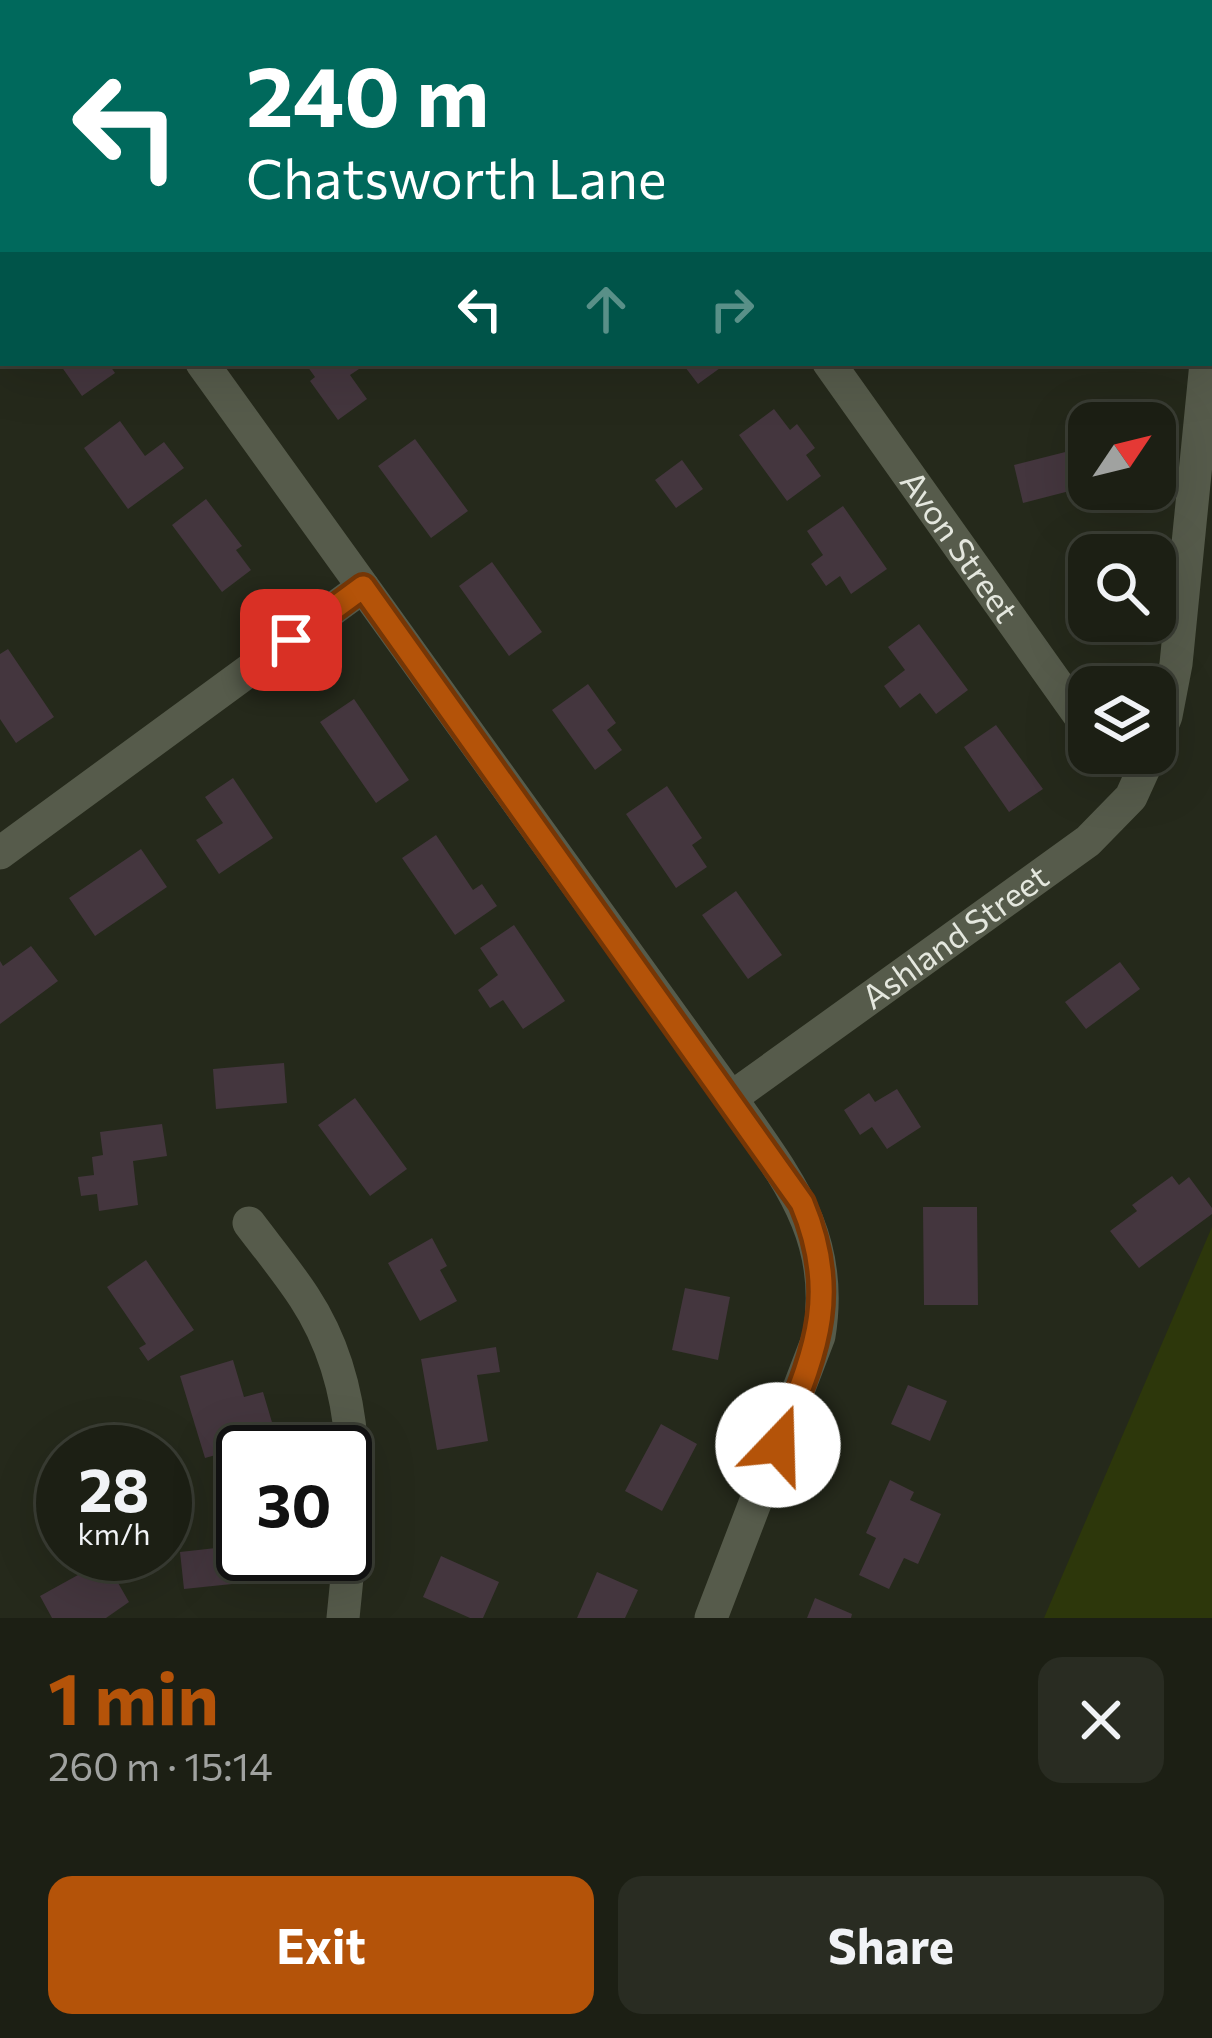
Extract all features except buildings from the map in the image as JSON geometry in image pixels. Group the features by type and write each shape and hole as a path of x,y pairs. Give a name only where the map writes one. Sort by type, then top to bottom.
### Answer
{"street":[{"path":"204,366 802,1203 821,1259 822,1318 812,1359 711,1618"},
{"name":"Avon Street","path":"831,366 1068,699"},
{"name":"Ashland Street","path":"1176,666 1206,366"},
{"path":"0,853 363,587"},
{"name":"Ashland Street","path":"731,1098 1088,841 1131,797 1142,774"},
{"path":"249,1222 305,1298 328,1342 349,1410 355,1489 343,1618"}],"green space":[{"path":"1212,1227 1212,1618 1044,1618"}],"route":[{"path":"291,640 363,587 802,1203 821,1259 822,1318 812,1359 778,1445"}]}
